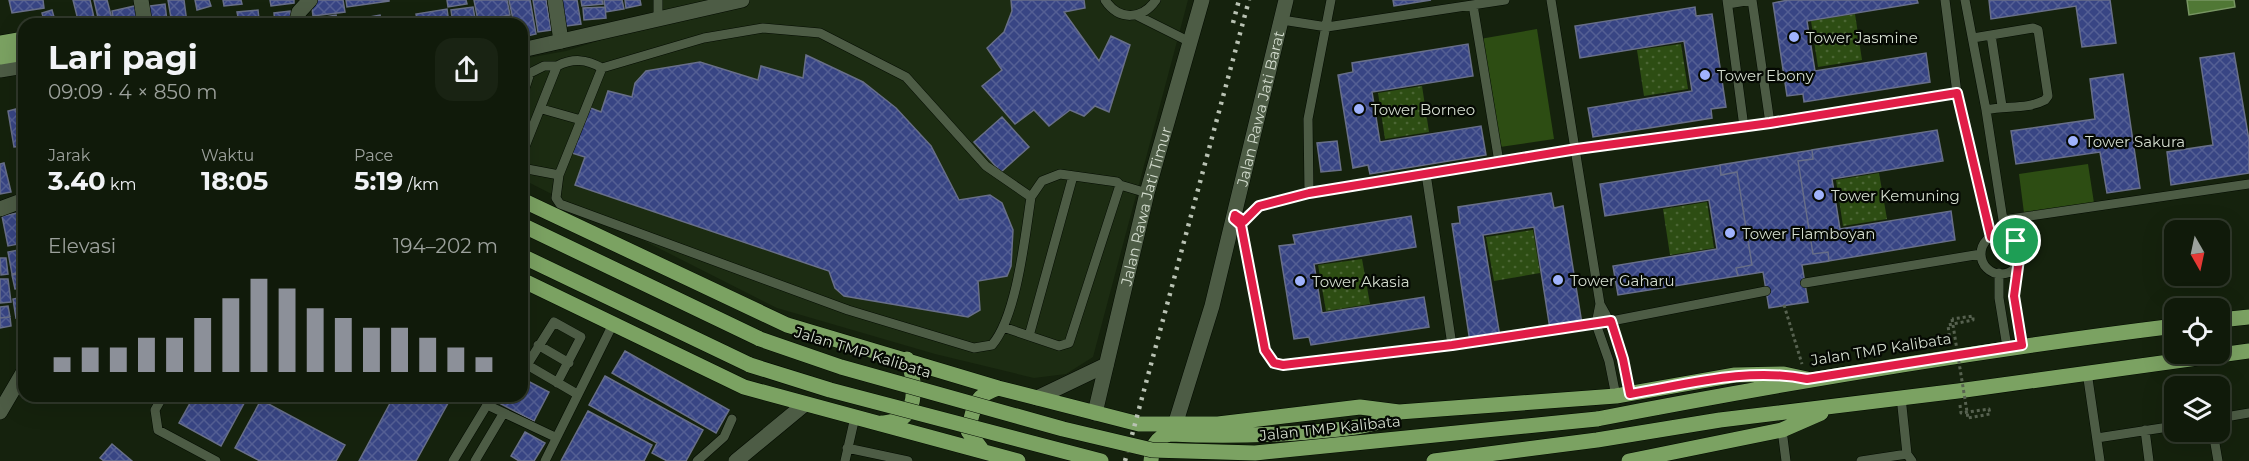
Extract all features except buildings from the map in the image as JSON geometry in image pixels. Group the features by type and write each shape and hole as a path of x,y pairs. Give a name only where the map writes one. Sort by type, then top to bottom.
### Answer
{"main road":[{"path":"0,43 18,40"},
{"path":"0,57 18,54"},
{"path":"528,203 788,325 998,388 1139,424 1218,424 1360,406 1399,412 1623,395 1735,375 1784,374 1807,379"},
{"name":"Jalan TMP Kalibata","path":"528,228 760,339 852,370 1062,429 1152,450 1255,453 1597,419 1807,379 1952,355 2164,327"},
{"path":"528,259 750,365 830,390 1101,461"},
{"path":"528,283 744,387 982,450 1007,459"},
{"path":"2230,319 2249,317"},
{"path":"1434,461 1597,440 1720,420 1958,391 2249,351"},
{"path":"880,424 898,421 908,409 914,387 912,370 907,359"},
{"path":"982,450 968,431 976,402 983,393 998,388"},
{"path":"1629,461 1651,459 1782,430 1838,406"},
{"path":"1150,461 1154,443 1160,437 1170,435 1257,435 1312,431 1386,420 1399,412"}],"street":[{"path":"141,0 144,18"},
{"path":"298,18 299,12 310,0"},
{"path":"555,0 561,41"},
{"path":"528,49 742,0"},
{"name":"Jalan Rawa Jati Timur","path":"1095,413 1147,195 1202,0"},
{"name":"Jalan Rawa Jati Barat","path":"1175,425 1238,220 1286,0"},
{"path":"0,37 18,34"},
{"path":"0,70 18,67"},
{"path":"0,208 18,202"},
{"path":"1036,398 1106,365"},
{"path":"0,412 18,381"},
{"path":"736,461 805,404"}],"lane":[{"path":"658,0 658,19"},
{"path":"1105,0 1111,9 1124,16 1138,15 1150,9 1156,0"},
{"path":"1309,193 1308,119 1331,0"},
{"path":"1282,20 1327,27 1505,0"},
{"path":"1551,0 1577,149 1600,304 1596,324 1623,395"},
{"path":"1744,127 1728,2 1752,0 1770,123"},
{"path":"1945,0 1957,93 1991,237"},
{"path":"1965,0 1986,110 2003,220 2020,252 2014,296 2015,346"},
{"path":"1473,5 1499,162"},
{"path":"1138,15 1190,42"},
{"path":"528,79 530,73 544,66 557,66 569,60 592,62 602,68 704,38 763,28 820,33 906,77 986,166 1031,196"},
{"path":"1973,38 2033,28 2038,30 2048,96 2041,102 1986,110"},
{"path":"1991,35 2002,106"},
{"path":"561,41 569,60"},
{"path":"528,139 542,109 557,66"},
{"path":"602,68 559,175 555,190 560,204 848,310 974,348 992,345 1002,327 1017,281 1031,196 1042,181 1053,176 1072,176 1117,182 1120,188 1069,343 1059,346 1002,327"},
{"path":"1766,291 1596,324 1452,345 1283,365 1274,363 1265,350 1238,220 1259,206 1309,193 1577,149 1744,127 1957,93"},
{"path":"542,109 581,120"},
{"path":"528,169 559,175"},
{"path":"1426,174 1452,345"},
{"path":"1029,336 1072,176"},
{"path":"2003,220 2249,184"},
{"path":"1120,188 1147,195"},
{"path":"2016,241 2004,234 1991,237 1986,241 1981,254 1984,265 1999,273 2006,273 2017,265"},
{"path":"1805,283 1981,254"},
{"path":"1999,273 1999,298 2015,346"},
{"path":"1600,304 1611,321 1623,359 1623,395"},
{"path":"528,363 554,322 580,336 581,339 557,383"},
{"path":"545,461 613,324"},
{"path":"538,345 569,363"},
{"path":"528,366 577,394"},
{"path":"2087,372 2100,461"},
{"path":"1861,461 1910,457 1901,397"},
{"path":"160,402 155,410 158,430 216,461"},
{"path":"453,461 488,402"},
{"path":"491,402 503,414 555,437"},
{"path":"2230,416 2249,413"},
{"path":"476,461 503,414"},
{"path":"845,461 855,417"},
{"path":"697,461 724,437 732,419"},
{"path":"2097,438 2164,427"},
{"path":"1782,430 1786,461"},
{"path":"2145,430 2149,461"},
{"path":"2215,442 2218,461"},
{"path":"847,448 908,461"}],"path":[{"path":"1784,306 1807,379"},
{"path":"1952,355 1948,325 1973,320 1973,316 1952,318 1968,418 1990,414 1989,409 1961,413 1958,391"}],"shaded area":[{"path":"654,0 1188,0 1093,357 1066,374 1034,378 935,354 777,308 528,182 528,58 566,51 652,24"},
{"path":"2187,0 2234,0 2235,7 2189,15"},
{"path":"1855,14 1862,60 1818,67 1811,21"},
{"path":"1537,29 1554,139 1500,147 1480,39"},
{"path":"1681,44 1688,89 1644,96 1637,50"},
{"path":"1422,86 1429,132 1385,139 1378,93"},
{"path":"2088,164 2094,203 2024,213 2019,174"},
{"path":"1879,173 1887,219 1843,226 1836,180"},
{"path":"1707,202 1714,248 1670,255 1663,209"},
{"path":"1533,230 1540,273 1494,281 1486,237"},
{"path":"1362,259 1370,304 1326,311 1318,265"}],"railway":[{"path":"1233,23 1239,0"},
{"path":"1125,461 1249,0"}],"place":[{"name":"Tower Jasmine","path":"1794,37"},
{"name":"Tower Ebony","path":"1705,75"},
{"name":"Tower Borneo","path":"1359,109"},
{"name":"Tower Sakura","path":"2073,141"},
{"name":"Tower Kemuning","path":"1819,195"},
{"name":"Tower Flamboyan","path":"1730,233"},
{"name":"Tower Gaharu","path":"1558,280"},
{"name":"Tower Akasia","path":"1300,281"}],"route":[{"path":"1957,93 1991,237 2004,234 2016,241 2019,246 2020,259 2017,265 2014,296 2022,345 1807,379 1784,374 1735,375 1630,394 1623,359 1611,321 1452,345 1283,365 1274,363 1265,350 1241,225 1234,219 1235,215 1244,221 1248,214 1259,206 1309,193 1577,149 1770,123 1957,93"}]}
